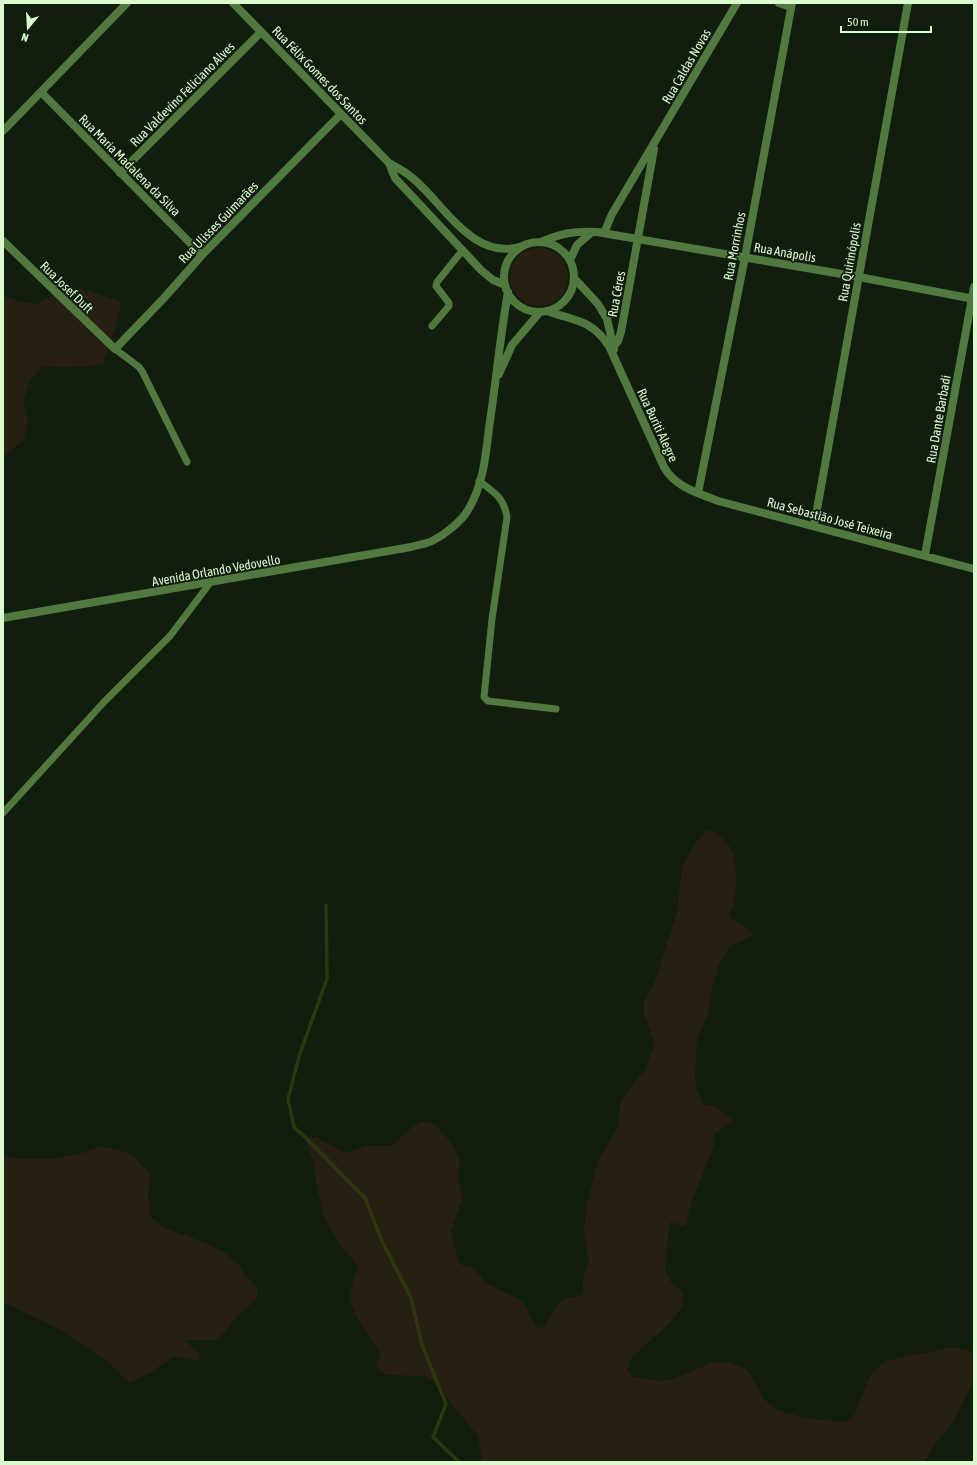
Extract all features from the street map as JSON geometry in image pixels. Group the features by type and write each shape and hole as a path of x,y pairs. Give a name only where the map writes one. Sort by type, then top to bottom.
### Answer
{"street":[{"path":"3,131 128,3"},
{"name":"Rua Félix Gomes dos Santos","path":"233,3 389,163 410,175 472,238 486,245 504,249 514,249 523,246"},
{"name":"Rua Caldas Novas","path":"604,233 612,214 737,3"},
{"path":"779,3 791,5"},
{"name":"Rua Quirinópolis","path":"814,526 908,3"},
{"name":"Rua Morrinhos","path":"698,493 745,257 791,5"},
{"name":"Rua Valdevino Feliciano Alves","path":"120,173 261,32"},
{"name":"Rua Maria Madalena da Silva","path":"41,92 202,255"},
{"name":"Rua Ulisses Guimarães","path":"116,349 202,255 341,114"},
{"name":"Rua Caldas Novas","path":"638,239 656,142"},
{"name":"Rua Félix Gomes dos Santos","path":"389,163 395,178 462,251 492,280 506,288"},
{"name":"Rua Anápolis","path":"541,242 558,235 572,232 604,233 859,277 973,299"},
{"path":"570,260 577,245 592,232"},
{"name":"Rua Céres","path":"611,346 618,341 621,332 638,239"},
{"name":"Rua Josef Duft","path":"3,241 116,349"},
{"path":"479,481 486,456 496,380 506,288 504,274 507,262 514,253 523,246 541,242 558,248 570,260 574,272 574,278 570,291 563,302 555,307 543,311 530,310 521,306 513,300 506,288"},
{"name":"Rua Buriti Alegre","path":"574,278 598,304 607,319 611,346 618,369 664,467 671,478 682,486"},
{"name":"Rua Dante Barbadi","path":"925,555 974,287"},
{"path":"496,380 512,345 543,311"},
{"name":"Rua Buriti Alegre","path":"543,311 581,321 592,327 611,346"},
{"name":"Avenida Orlando Vedovello","path":"3,618 411,547 432,541 462,519 469,510 479,481"},
{"name":"Rua Sebastião José Teixeira","path":"682,486 718,501 974,569"}],"lane":[{"path":"432,326 449,306 437,290 437,282 462,251"},
{"path":"116,349 142,371 187,462"},
{"path":"479,481 501,499 505,507 507,517 492,618 484,697 488,701 556,709"},
{"path":"3,813 104,702 170,636 210,583"}],"shaded area":[{"path":"533,248 545,248 560,256 568,271 568,283 560,298 545,306 533,306 518,298 510,283 510,271 518,256"},
{"path":"77,287 121,302 117,323 103,364 73,367 43,366 30,380 23,401 28,421 25,439 3,457 3,296 19,301 37,304 55,295"},
{"path":"707,830 717,833 730,847 733,854 737,878 734,902 729,916 753,935 731,946 719,964 707,1016 697,1041 695,1079 697,1090 703,1104 717,1107 734,1121 714,1134 714,1147 692,1201 687,1223 683,1226 671,1222 669,1225 665,1271 670,1281 683,1292 683,1306 672,1320 630,1360 627,1370 633,1377 661,1381 675,1378 712,1363 730,1362 748,1371 766,1401 778,1410 805,1418 841,1422 849,1420 855,1414 871,1374 885,1361 954,1347 968,1350 974,1355 973,1383 953,1422 936,1443 924,1462 483,1462 477,1435 434,1382 424,1376 387,1375 377,1369 376,1363 381,1357 379,1350 359,1321 350,1301 350,1291 358,1267 334,1235 325,1219 316,1184 314,1164 305,1137 318,1138 345,1153 367,1146 392,1146 411,1128 421,1122 430,1122 437,1126 452,1144 460,1160 458,1179 463,1197 451,1232 459,1261 463,1266 473,1267 486,1283 519,1299 526,1307 535,1325 539,1328 544,1327 561,1301 575,1297 583,1292 583,1277 589,1263 584,1231 586,1207 599,1158 617,1129 621,1100 645,1069 654,1046 653,1038 644,1013 644,1003 655,981 677,913 682,866 696,842"},
{"path":"100,1146 129,1154 139,1162 150,1175 148,1193 151,1217 166,1229 206,1243 225,1253 240,1266 245,1275 258,1289 256,1300 239,1314 218,1340 187,1340 188,1343 200,1354 199,1361 173,1357 148,1374 129,1383 105,1359 63,1331 3,1302 3,1157 31,1159 70,1156"}],"waterway":[{"path":"326,905 327,979 300,1053 288,1099 294,1127 365,1198 382,1241 411,1298 422,1345 446,1404 433,1437 459,1462"}]}
